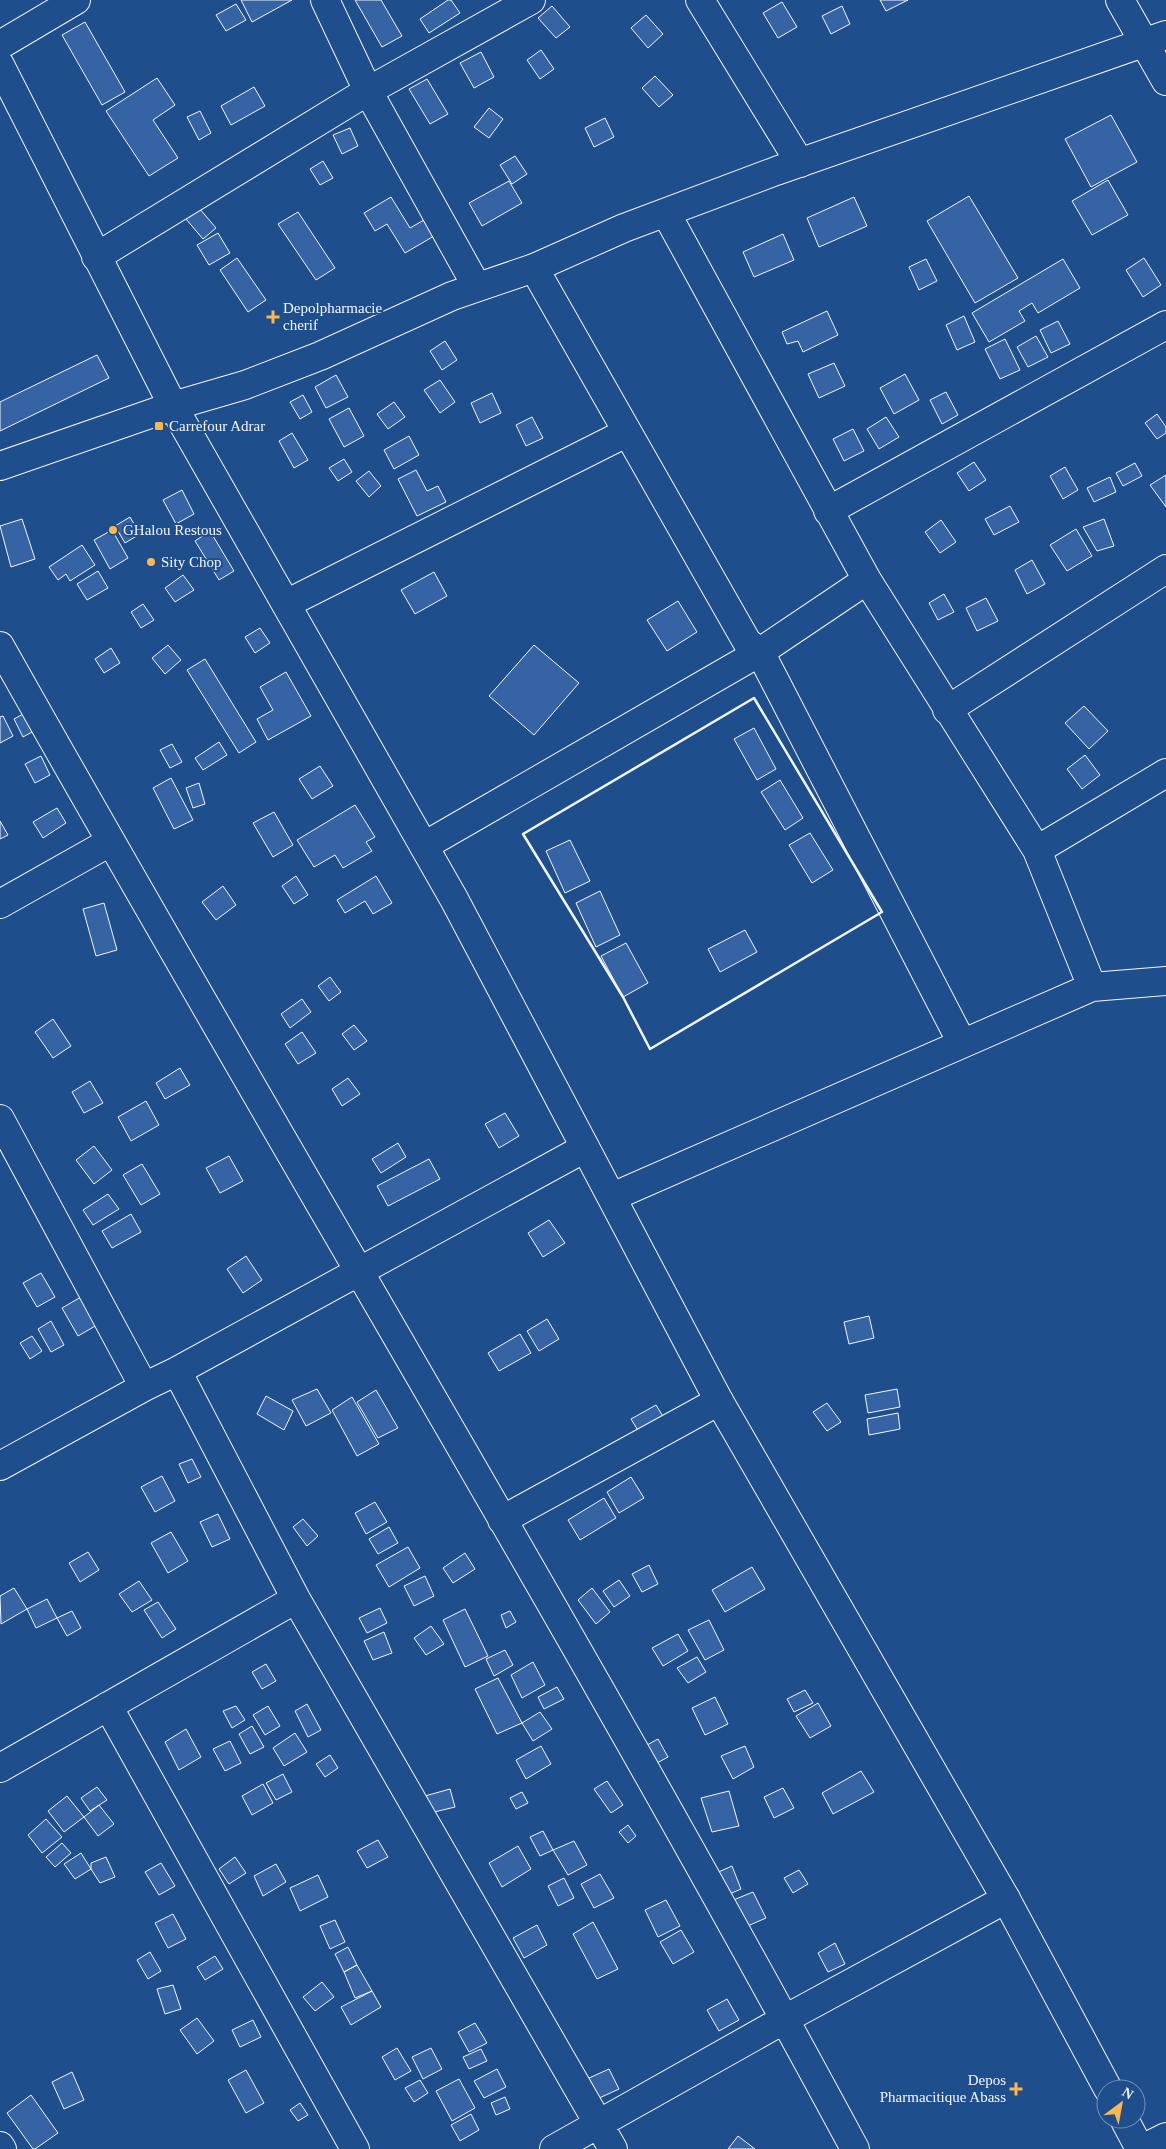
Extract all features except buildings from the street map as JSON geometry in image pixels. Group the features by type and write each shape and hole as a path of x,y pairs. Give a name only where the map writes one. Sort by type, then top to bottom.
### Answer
{"street":[{"path":"0,45 76,0"},
{"path":"325,0 368,91 477,287"},
{"path":"96,256 368,91 531,0"},
{"path":"700,0 800,163"},
{"path":"1120,0 1155,39 1166,81"},
{"path":"0,466 173,406 245,385 311,359 477,287 534,268 624,228 800,163 1155,39"},
{"path":"0,65 173,406 424,846 719,1401 1006,1899 1103,2079"},
{"path":"666,213 867,580 947,710 1037,850 1092,987"},
{"path":"534,268 626,434 747,642 760,652 962,1043"},
{"path":"828,511 1166,325"},
{"path":"286,604 626,434"},
{"path":"947,710 1166,569"},
{"path":"424,846 760,652 867,580"},
{"path":"0,646 110,842 359,1271 689,1847 855,2149"},
{"path":"1037,850 1166,773"},
{"path":"0,904 110,842"},
{"path":"612,1197 1092,987 1166,981"},
{"path":"0,1119 8,1155 144,1388"},
{"path":"0,1466 177,1372 585,1148"},
{"path":"177,1372 296,1599 598,2126 613,2149"},
{"path":"502,1520 719,1401"},
{"path":"0,1768 296,1599"},
{"path":"108,1706 355,2149"},
{"path":"554,2149 598,2126 785,2019 1006,1899"},
{"path":"1130,2129 1141,2149 1166,2137"}],"wall":[{"path":"754,698 882,912 650,1049 623,997 523,834 754,698"}],"place":[{"name":"Depolpharmacie cherif","path":"273,317"},
{"name":"Carrefour Adrar","path":"159,426"},
{"name":"GHalou Restous","path":"113,530"},
{"name":"Sity Chop","path":"151,562"},
{"name":"Depos Pharmacitique Abass","path":"1016,2089"}]}
